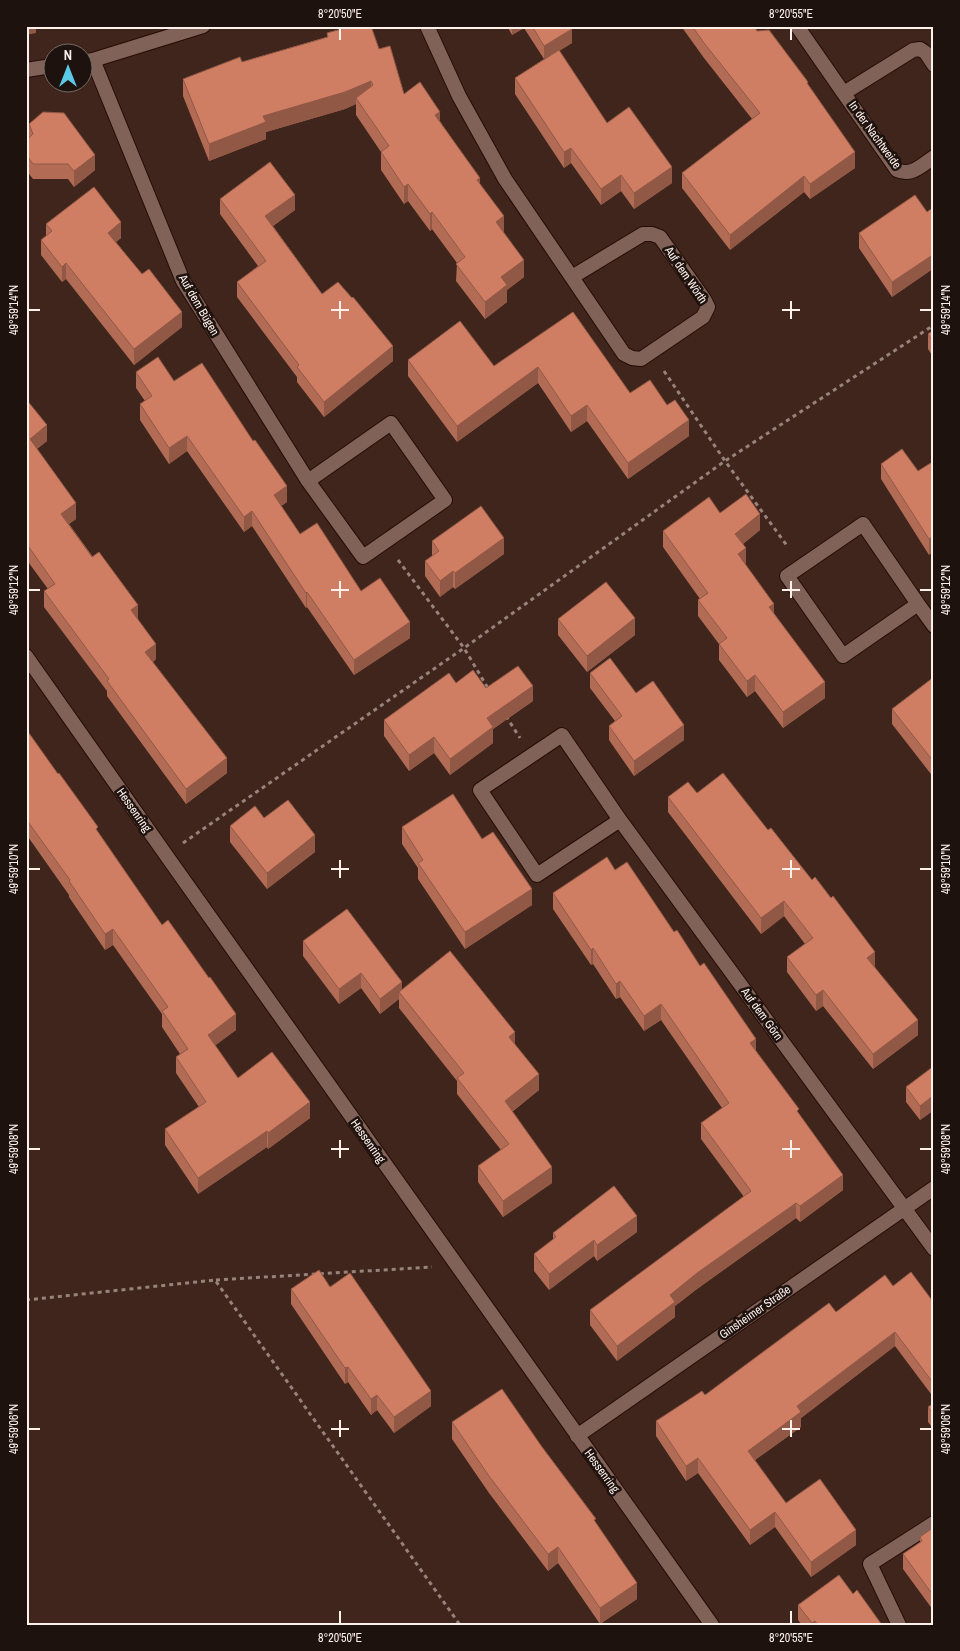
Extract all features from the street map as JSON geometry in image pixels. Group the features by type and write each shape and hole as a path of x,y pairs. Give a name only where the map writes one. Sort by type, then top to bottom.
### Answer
{"street":[{"path":"92,60 203,26"},
{"name":"Auf dem Wörth","path":"427,26 459,96 506,179 572,277 624,354 632,358 642,359 704,317 708,308 704,299 660,238 652,234 643,234 572,277"},
{"name":"In der Nachtweide","path":"797,26 897,170 903,173 910,172 934,157"},
{"name":"In der Nachtweide","path":"844,92 913,50 920,49 926,53 934,65"},
{"path":"26,70 42,68"},
{"name":"Auf dem Bügen","path":"92,70 184,281 308,481 363,557 445,500 390,423 308,481"},
{"path":"918,604 843,656 787,576 862,524 934,626"},
{"name":"Hessenring","path":"26,656 456,1266 712,1625"},
{"name":"Auf dem Görn","path":"620,820 537,875 480,790 562,735 620,820 934,1249"},
{"name":"Ginsheimer Straße","path":"577,1436 934,1188"},
{"path":"898,1625 870,1564 934,1523"}],"path":[{"path":"166,855 464,648 725,460 934,325"},
{"path":"651,352 725,460 802,566"},
{"path":"384,542 464,648 495,698"},
{"path":"505,715 530,756"},
{"path":"26,1300 215,1280 456,1266"},
{"path":"215,1280 460,1625"}],"building":[{"path":"352,26 371,26 379,49 390,46 404,94 420,82 440,112 435,115 480,178 477,180 504,216 496,222 524,260 501,277 507,285 485,302 456,264 465,257 432,212 430,214 408,184 404,187 381,152 389,146 356,98 373,85 371,81 345,92 263,116 266,122 209,144 183,79 240,57 242,62 328,37 327,33"},
{"path":"532,26 570,26 572,29 544,46"},
{"path":"692,26 754,26 757,31 769,30 808,82 855,152 810,184 804,176 730,235 682,173 760,113"},
{"path":"559,50 607,123 629,107 672,167 634,193 621,175 601,189 571,148 564,152 515,78"},
{"path":"43,112 64,113 95,155 74,171 68,164 33,164 26,154 26,141 33,134 29,124"},
{"path":"270,162 295,195 265,216 322,294 338,282 353,297 393,346 324,402 237,282 266,261 220,199"},
{"path":"94,187 121,222 108,233 142,274 149,269 182,312 134,349 66,263 62,267 41,240 52,231 46,224"},
{"path":"915,195 927,212 934,207 934,254 892,282 859,233"},
{"path":"573,312 630,393 650,380 667,405 675,400 689,420 628,463 587,405 571,416 538,367 457,426 408,360 460,321 494,366"},
{"path":"934,330 934,343 928,334"},
{"path":"158,357 174,381 202,363 253,441 255,440 287,486 274,495 300,534 317,523 361,591 380,578 410,622 354,660 306,593 252,511 244,517 187,436 169,448 140,404 152,396 136,372"},
{"path":"26,399 47,425 30,439 76,503 61,514 92,557 99,552 138,605 131,610 156,644 145,652 227,758 186,789 107,681 109,679 44,591 55,584 26,543"},
{"path":"902,449 918,471 934,461 934,536 929,539 881,464"},
{"path":"746,494 760,514 735,534 746,548 738,554 774,604 769,607 825,682 783,712 755,675 747,681 719,644 727,638 698,600 708,593 663,531 709,497 720,513"},
{"path":"481,506 504,538 455,573 453,571 440,581 425,561 439,551 432,541"},
{"path":"606,582 635,618 587,656 558,619"},
{"path":"610,658 636,693 653,681 684,725 634,761 609,726 622,716 590,673"},
{"path":"518,666 533,686 487,718 493,727 450,759 434,737 409,755 384,720 449,673 456,683 473,670 486,688"},
{"path":"934,677 934,762 892,709"},
{"path":"26,729 98,827 96,829 162,925 168,920 236,1014 208,1035 238,1078 272,1052 310,1102 268,1133 267,1131 198,1178 165,1129 206,1102 176,1057 188,1049 162,1011 168,1007 113,929 105,934 70,880 26,819"},
{"path":"723,773 768,830 771,828 812,880 815,877 831,898 833,896 875,952 867,958 918,1020 873,1054 823,990 816,995 787,957 813,938 784,901 761,918 668,797 688,782 697,793"},
{"path":"453,794 482,839 493,832 532,889 465,932 418,863 423,860 402,827"},
{"path":"288,800 315,835 267,873 230,826 255,806 264,818"},
{"path":"607,857 615,870 627,862 674,932 677,930 700,966 704,963 756,1039 750,1043 799,1109 797,1111 843,1175 800,1206 796,1203 697,1273 670,1295 675,1302 617,1346 590,1310 751,1191 701,1123 729,1103 661,1004 644,1016 620,981 616,984 593,948 591,950 553,893"},
{"path":"347,909 402,982 380,999 361,973 339,989 303,941"},
{"path":"450,951 515,1032 509,1037 539,1074 505,1101 552,1167 503,1201 478,1166 509,1144 457,1078 464,1073 399,992"},
{"path":"934,1066 934,1095 920,1106 906,1087"},
{"path":"614,1186 637,1216 597,1245 594,1240 549,1274 534,1254 556,1237 553,1233"},
{"path":"319,1270 330,1287 350,1273 431,1391 394,1417 377,1395 371,1399 348,1367 345,1368 291,1289"},
{"path":"911,1272 934,1303 934,1384 895,1332 797,1406 801,1412 748,1451 786,1503 820,1479 856,1530 811,1562 775,1512 750,1530 698,1458 686,1466 656,1421 702,1391 705,1395 829,1303 836,1312 885,1275 893,1286"},
{"path":"502,1389 542,1447 596,1519 594,1520 637,1583 600,1608 558,1547 548,1554 489,1476 452,1422"},
{"path":"934,1403 934,1415 928,1407"},
{"path":"934,1527 933,1595 903,1554 922,1541 920,1537"},
{"path":"839,1575 853,1594 857,1590 882,1625 818,1625 815,1621 812,1623 798,1605"}]}
